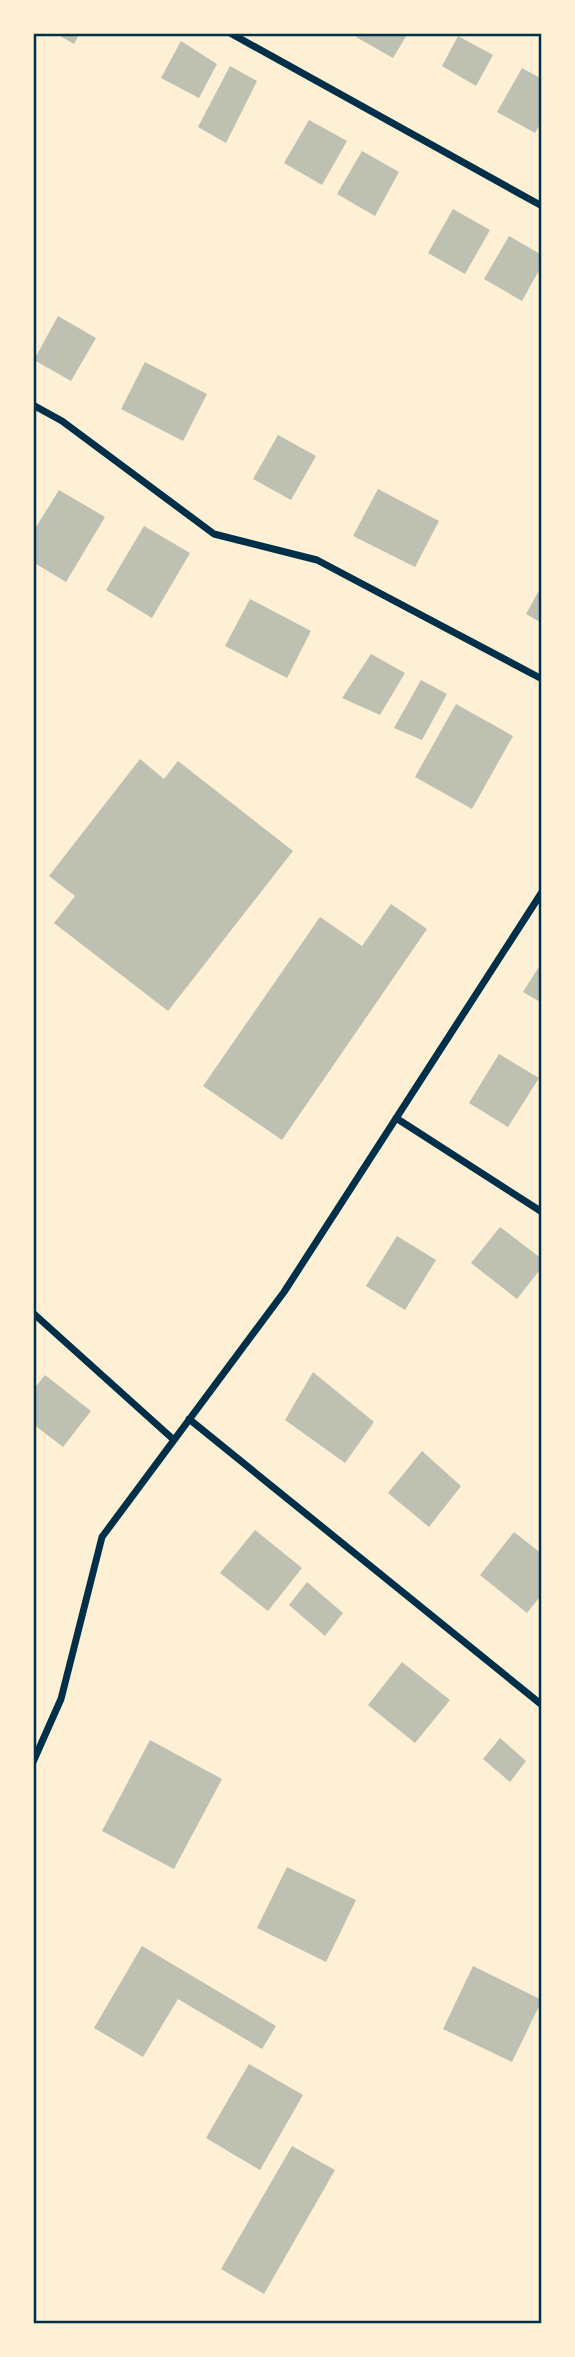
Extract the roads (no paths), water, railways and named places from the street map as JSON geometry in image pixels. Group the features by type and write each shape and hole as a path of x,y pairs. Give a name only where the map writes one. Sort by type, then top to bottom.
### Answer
{"street":[{"path":"230,33 542,206"},
{"path":"33,405 62,421 214,534 317,560 542,679"},
{"path":"33,1762 61,1699 102,1537 284,1292 542,892"},
{"path":"396,1118 542,1212"},
{"path":"33,1313 174,1440"},
{"path":"189,1419 542,1705"}]}
